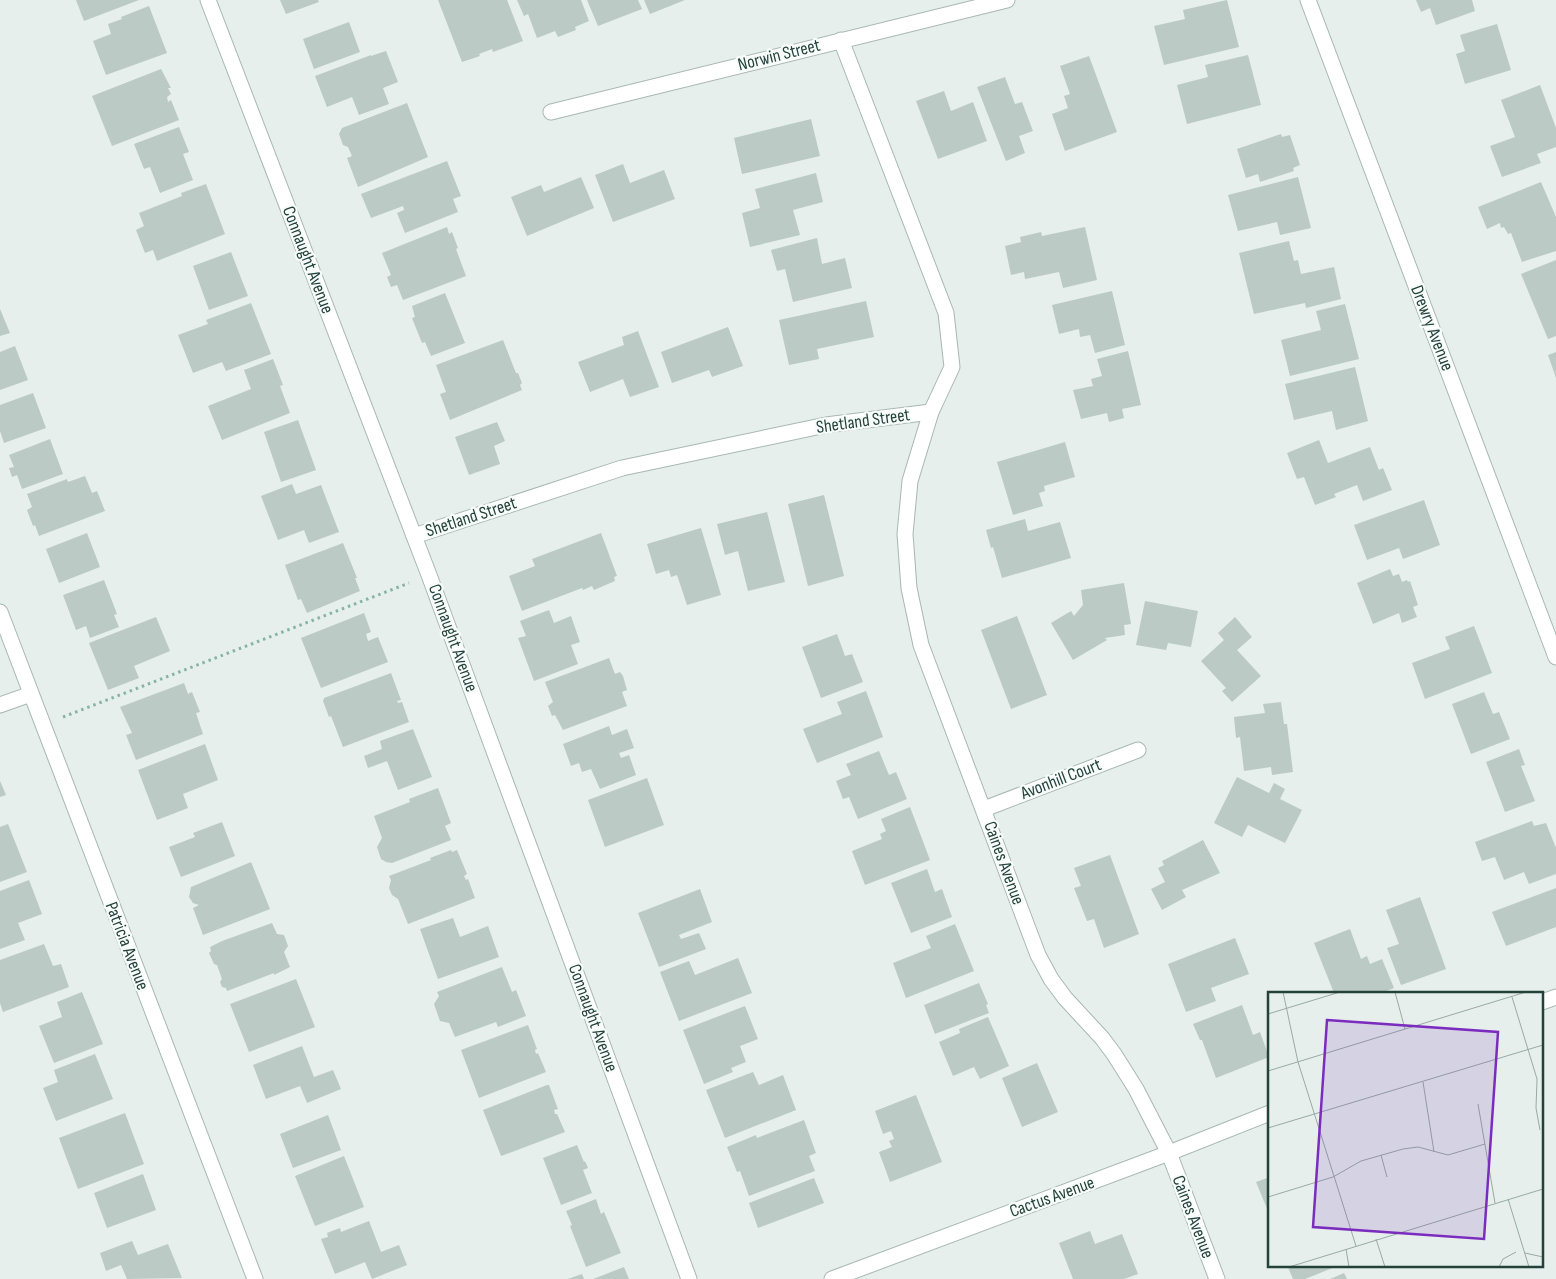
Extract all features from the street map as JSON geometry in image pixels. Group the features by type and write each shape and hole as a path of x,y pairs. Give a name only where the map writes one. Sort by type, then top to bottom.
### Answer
{"street":[{"name":"Connaught Avenue","path":"208,0 429,575 690,1279"},
{"name":"Norwin Street","path":"551,112 1007,0"},
{"name":"Drewry Avenue","path":"1308,0 1556,657"},
{"name":"Shetland Street","path":"414,536 622,468 826,425 931,412 952,366 946,313 841,40"},
{"name":"Caines Avenue","path":"931,412 910,481 904,534 909,588 921,645 1038,955 1051,979 1065,998 1084,1017 1114,1054 1136,1089 1169,1153 1217,1279"},
{"name":"Patricia Avenue","path":"0,612 255,1279"},
{"path":"0,705 31,694"},
{"name":"Avonhill Court","path":"984,809 1138,750"},
{"path":"1544,1001 1556,996"},
{"name":"Cactus Avenue","path":"832,1279 1169,1153 1268,1113"}],"path":[{"path":"60,718 429,575"}],"building":[{"path":"76,0 139,0 84,21"},
{"path":"280,0 318,0 319,2 286,14"},
{"path":"438,0 507,0 523,41 493,52 492,49 479,54 480,56 462,62"},
{"path":"517,0 581,0 589,21 575,27 576,30 558,37 555,31 537,38 528,14 524,16"},
{"path":"587,0 638,0 642,9 598,26"},
{"path":"644,0 685,0 650,14"},
{"path":"1227,0 1239,47 1164,65 1154,26 1185,19 1183,10"},
{"path":"1416,0 1472,0 1475,11 1436,25 1430,8 1421,12"},
{"path":"149,6 167,53 106,75 93,41 111,34 108,24"},
{"path":"349,22 360,52 314,69 303,39"},
{"path":"1497,24 1511,70 1465,84 1456,54 1465,51 1460,35"},
{"path":"386,51 398,82 383,88 389,104 359,115 352,97 327,107 315,76"},
{"path":"1248,55 1261,105 1187,124 1177,85 1208,77 1205,65"},
{"path":"1089,56 1117,132 1065,151 1052,114 1068,108 1064,96 1070,94 1060,66"},
{"path":"161,69 171,88 168,88 171,94 167,97 168,102 171,100 179,120 112,146 92,96"},
{"path":"1005,77 1015,104 1022,102 1033,131 1019,136 1025,153 1006,161 977,87"},
{"path":"1540,85 1556,128 1556,147 1537,154 1541,163 1502,177 1490,146 1515,137 1501,100"},
{"path":"944,91 951,111 973,102 987,141 938,159 916,101"},
{"path":"407,103 428,157 358,187 347,158 352,156 348,147 343,145 339,134 342,128"},
{"path":"811,119 820,156 742,174 734,138"},
{"path":"179,127 189,152 183,154 193,180 160,193 150,167 144,169 134,144"},
{"path":"1281,134 1282,137 1290,135 1300,165 1293,168 1294,171 1260,182 1258,174 1246,178 1237,149"},
{"path":"447,161 461,196 453,199 458,212 405,233 397,213 404,210 403,206 371,218 361,194"},
{"path":"623,164 630,183 664,170 675,199 613,222 595,175"},
{"path":"816,173 823,202 793,210 800,235 750,247 742,213 760,208 755,189"},
{"path":"581,177 594,208 527,236 511,197 541,185 544,192"},
{"path":"1298,177 1311,228 1280,235 1277,222 1238,231 1228,195"},
{"path":"1541,182 1556,217 1556,251 1522,262 1511,233 1508,234 1504,227 1501,228 1500,223 1487,229 1478,207"},
{"path":"206,184 225,234 157,261 153,250 145,253 136,230 144,226 139,213 182,196 181,193"},
{"path":"447,227 449,234 452,232 466,276 403,300 397,285 391,287 387,277 391,275 382,253"},
{"path":"1085,227 1097,280 1063,288 1059,272 1025,279 1024,272 1011,275 1005,246 1021,242 1020,237 1041,232 1042,236"},
{"path":"817,238 822,264 845,258 852,288 793,302 785,269 777,271 771,250"},
{"path":"1289,241 1294,261 1298,260 1301,274 1334,267 1341,299 1306,308 1305,303 1254,314 1239,253"},
{"path":"231,252 248,296 209,310 193,266"},
{"path":"1556,260 1556,336 1548,339 1521,274"},
{"path":"1112,291 1125,345 1095,353 1090,335 1080,337 1079,329 1059,334 1052,305"},
{"path":"445,293 465,343 431,356 425,342 422,343 412,318 415,317 412,306"},
{"path":"866,301 874,337 817,349 819,359 789,365 779,320"},
{"path":"251,303 271,354 226,371 222,362 193,373 178,335 208,324 206,320"},
{"path":"1345,304 1359,359 1290,376 1281,340 1321,330 1316,311"},
{"path":"0,309 10,333 0,336"},
{"path":"728,327 743,366 712,377 709,370 672,383 661,352"},
{"path":"638,331 659,387 630,397 623,379 590,392 578,362 624,345 622,337"},
{"path":"503,340 522,383 520,385 522,390 450,420 440,394 446,392 436,365"},
{"path":"15,346 28,380 0,390 0,352"},
{"path":"1128,351 1141,405 1122,409 1124,418 1109,422 1107,413 1081,419 1073,390 1093,386 1091,379 1102,376 1097,359"},
{"path":"1556,352 1556,378 1548,355"},
{"path":"273,359 283,385 280,386 290,413 222,440 208,406 251,389 244,370"},
{"path":"1355,367 1368,421 1336,430 1332,411 1294,420 1285,384"},
{"path":"33,393 46,428 4,443 0,431 0,405"},
{"path":"298,420 316,470 281,482 264,432"},
{"path":"497,422 505,441 494,446 500,464 469,475 455,437"},
{"path":"50,439 63,474 22,489 17,475 12,477 9,468 14,467 9,455"},
{"path":"1319,440 1328,463 1370,447 1379,470 1383,468 1392,490 1363,501 1357,485 1334,494 1336,497 1315,505 1304,477 1297,479 1287,453"},
{"path":"1065,442 1075,477 1044,486 1045,491 1039,493 1043,506 1013,515 997,462"},
{"path":"85,476 92,493 97,491 105,511 39,536 27,510 32,507 27,494 67,479 68,482"},
{"path":"292,484 296,494 321,485 339,532 309,543 304,530 278,540 261,496"},
{"path":"824,495 844,576 808,586 788,504"},
{"path":"1424,500 1440,545 1403,559 1399,548 1367,560 1354,525"},
{"path":"767,512 785,582 748,591 738,551 725,555 717,524"},
{"path":"1025,519 1028,531 1060,522 1071,558 1002,578 986,530"},
{"path":"701,528 721,595 687,605 677,575 671,577 669,570 656,574 647,544"},
{"path":"87,533 100,567 59,583 46,549"},
{"path":"601,533 617,576 614,577 615,581 594,590 592,586 583,590 582,588 522,611 509,576 535,566 532,559"},
{"path":"343,543 357,578 355,578 360,591 307,613 301,599 298,600 285,565"},
{"path":"1390,569 1393,576 1399,574 1402,582 1410,581 1418,605 1413,607 1417,617 1402,623 1399,613 1373,624 1357,583"},
{"path":"104,580 117,614 114,615 119,627 90,638 86,626 76,630 63,595"},
{"path":"1124,583 1131,624 1124,625 1125,635 1105,638 1107,640 1073,660 1051,623 1071,611 1074,616 1083,605 1081,590"},
{"path":"1145,601 1198,611 1191,647 1168,643 1166,650 1136,645"},
{"path":"549,610 554,623 571,616 580,642 571,645 578,664 534,681 518,638 526,636 520,621"},
{"path":"364,613 371,632 366,634 368,641 378,637 388,662 321,688 301,638"},
{"path":"1017,616 1047,695 1011,709 981,630"},
{"path":"156,617 170,651 134,666 139,678 108,690 89,643"},
{"path":"1235,617 1252,637 1237,650 1261,676 1232,702 1222,691 1226,688 1201,661 1224,640 1218,633"},
{"path":"1474,626 1492,673 1425,699 1412,663 1450,649 1445,637"},
{"path":"837,634 845,656 852,654 863,682 821,698 802,647"},
{"path":"609,658 615,674 620,672 623,676 627,690 622,692 627,706 563,730 555,715 552,716 548,706 553,702 545,682"},
{"path":"391,673 401,700 397,701 398,703 402,702 409,722 343,747 331,716 329,717 323,701 324,698"},
{"path":"184,683 188,694 192,692 200,712 196,713 203,734 136,760 126,735 132,733 120,707"},
{"path":"866,691 883,737 817,763 803,729 842,714 837,702"},
{"path":"1484,692 1493,714 1499,712 1510,739 1471,754 1452,704"},
{"path":"1281,702 1284,724 1287,724 1293,772 1272,775 1271,767 1244,771 1240,737 1236,738 1234,717 1265,713 1263,704"},
{"path":"609,726 612,735 627,729 634,748 619,753 621,758 629,755 636,775 600,789 591,769 582,772 579,763 571,766 563,744"},
{"path":"413,729 432,777 398,790 387,761 368,768 364,756 382,749 380,741"},
{"path":"205,744 218,780 183,794 188,808 157,820 138,770"},
{"path":"1519,749 1525,765 1521,766 1535,801 1505,812 1486,762"},
{"path":"879,751 889,775 896,772 907,799 858,819 849,797 843,799 836,781 851,775 846,764"},
{"path":"1237,777 1269,793 1274,783 1285,789 1280,799 1302,810 1285,843 1248,825 1242,837 1214,823"},
{"path":"647,778 664,825 605,847 588,800"},
{"path":"0,781 6,795 0,797"},
{"path":"438,788 451,823 445,826 451,840 392,863 381,859 377,847 382,838 374,816 410,802 409,799"},
{"path":"910,807 930,860 865,885 852,851 882,839 880,834 886,831 881,819"},
{"path":"1532,821 1534,826 1546,823 1556,848 1556,874 1529,884 1524,872 1504,880 1495,857 1482,861 1475,842"},
{"path":"222,822 235,856 181,877 169,847 195,837 193,833"},
{"path":"8,824 27,872 0,882 0,827"},
{"path":"1203,840 1220,873 1182,890 1186,897 1162,910 1151,889 1165,882 1158,868 1164,865 1162,861"},
{"path":"451,850 452,852 457,850 467,874 464,876 466,880 468,879 475,898 408,924 398,899 392,895 389,888 391,880 389,876"},
{"path":"1110,855 1139,934 1104,948 1094,919 1087,921 1074,888 1081,886 1074,868"},
{"path":"251,862 270,909 203,935 193,908 199,905 193,903 189,897 191,887"},
{"path":"927,869 935,892 942,889 952,917 911,933 891,883"},
{"path":"29,880 42,914 18,923 25,940 0,949 0,891"},
{"path":"1556,888 1556,927 1506,946 1492,912"},
{"path":"700,889 712,922 679,935 681,939 699,933 706,949 659,967 638,913"},
{"path":"1420,897 1446,969 1401,985 1387,948 1399,944 1386,910"},
{"path":"453,918 460,937 488,926 499,957 438,979 420,929"},
{"path":"272,923 277,934 284,935 288,946 284,952 290,967 274,975 274,973 227,991 220,982 222,979 217,965 214,964 209,953 211,951 210,947"},
{"path":"955,924 974,971 906,998 893,963 931,948 926,936"},
{"path":"1350,929 1361,959 1367,956 1370,964 1382,959 1394,988 1384,992 1334,992 1314,943"},
{"path":"1235,938 1249,974 1211,988 1216,1001 1186,1012 1168,964"},
{"path":"44,944 53,966 61,964 69,987 3,1012 0,1003 0,960"},
{"path":"738,958 752,993 679,1021 660,972 689,961 695,975"},
{"path":"502,967 512,992 516,990 526,1016 498,1027 496,1022 455,1037 449,1023 440,1021 434,1004 439,996 437,992"},
{"path":"296,979 315,1027 249,1052 230,1004"},
{"path":"979,983 988,1004 986,1005 989,1013 935,1034 924,1005"},
{"path":"82,992 103,1044 54,1063 39,1026 62,1017 57,1002"},
{"path":"1242,1005 1253,1035 1260,1032 1268,1057 1216,1078 1202,1040 1200,1040 1193,1024"},
{"path":"745,1006 758,1039 740,1046 746,1062 731,1068 733,1072 704,1084 683,1030"},
{"path":"988,1017 1009,1066 980,1079 974,1067 953,1076 939,1042 960,1033 959,1029"},
{"path":"528,1025 537,1049 535,1050 536,1054 538,1053 546,1072 479,1098 461,1050"},
{"path":"302,1046 314,1077 333,1070 341,1089 307,1103 300,1086 266,1099 253,1065"},
{"path":"95,1054 113,1099 56,1121 43,1088 58,1082 54,1070"},
{"path":"1037,1063 1058,1112 1022,1127 1002,1078"},
{"path":"753,1072 759,1085 783,1075 796,1110 725,1138 706,1090"},
{"path":"549,1085 558,1109 554,1110 555,1114 557,1114 565,1132 501,1156 483,1110"},
{"path":"916,1095 942,1162 890,1182 879,1152 892,1147 889,1141 894,1139 891,1131 883,1134 875,1111"},
{"path":"125,1113 144,1164 78,1189 59,1138"},
{"path":"328,1115 341,1150 293,1168 280,1134"},
{"path":"804,1120 816,1153 809,1156 815,1171 749,1196 740,1171 737,1172 727,1147 756,1135 757,1138"},
{"path":"577,1145 588,1168 583,1170 592,1193 561,1205 543,1158"},
{"path":"344,1156 364,1207 315,1226 295,1176"},
{"path":"143,1174 156,1210 107,1228 94,1193"},
{"path":"814,1178 824,1203 758,1228 749,1203"},
{"path":"1268,1178 1268,1211 1256,1182"},
{"path":"596,1199 601,1214 604,1212 621,1253 586,1267 566,1211"},
{"path":"369,1221 381,1252 399,1245 407,1265 372,1279 365,1262 335,1274 321,1239 328,1237 327,1233 340,1228 341,1232"},
{"path":"1090,1231 1095,1244 1122,1234 1138,1274 1124,1279 1073,1279 1059,1243"},
{"path":"132,1241 138,1255 168,1244 182,1278 127,1279 121,1265 106,1271 100,1253"},
{"path":"1287,1266 1338,1266 1305,1279 1293,1279"},
{"path":"624,1267 629,1279 593,1279"},
{"path":"1344,1273 1347,1279 1330,1279"},
{"path":"582,1274 584,1279 568,1279"}]}
